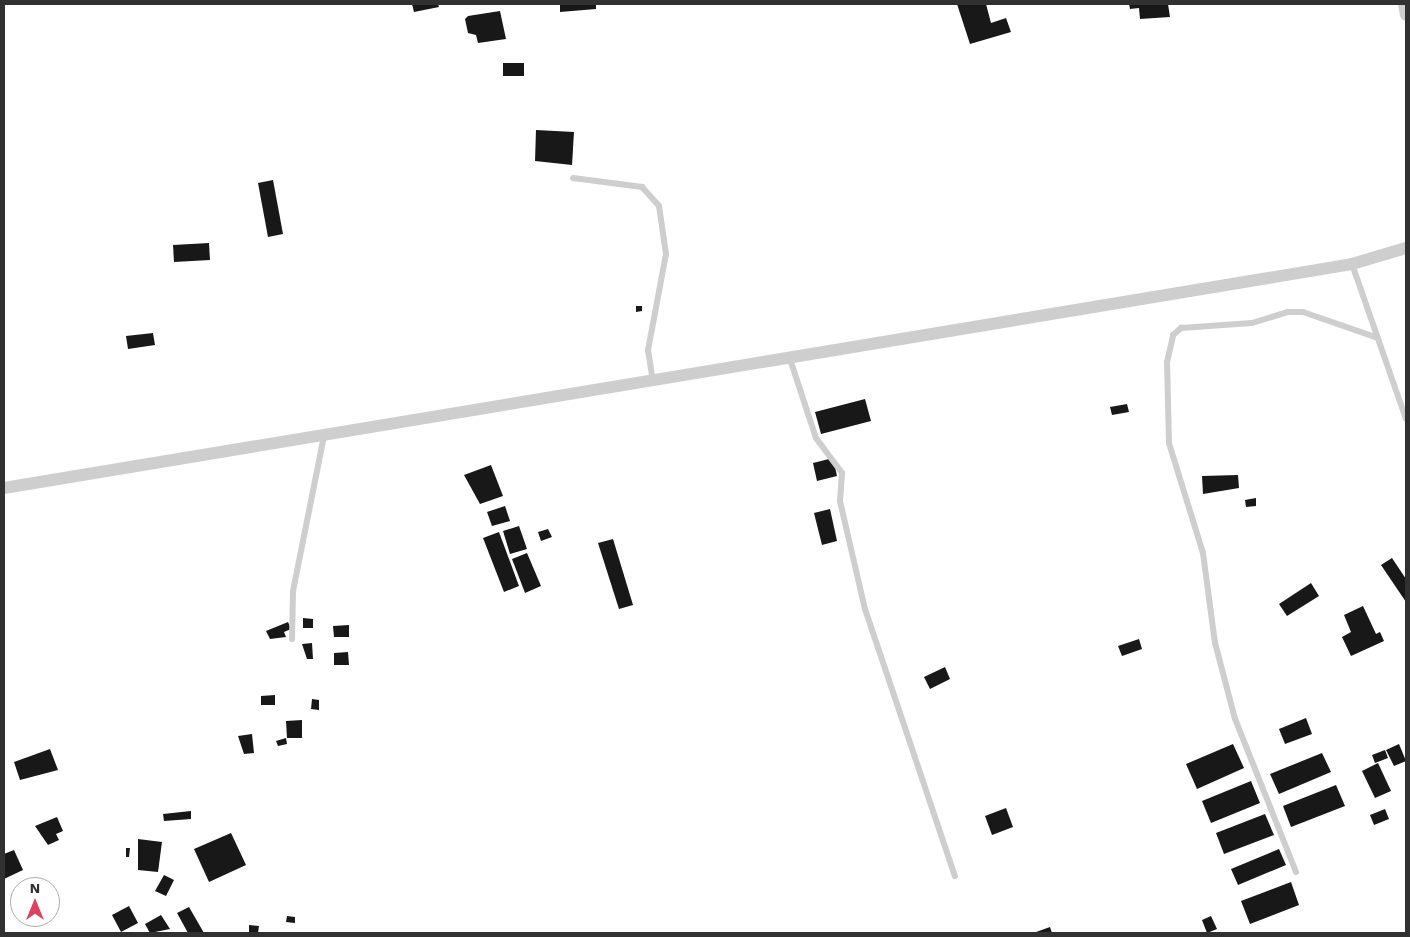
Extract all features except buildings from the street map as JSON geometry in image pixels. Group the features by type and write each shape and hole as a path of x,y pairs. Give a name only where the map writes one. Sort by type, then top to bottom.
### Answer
{"street":[{"path":"1404,4 1406,15"},
{"path":"4,488 653,382 1352,264 1406,248"}],"lane":[{"path":"573,178 642,187 659,206 666,247 648,350 653,382"},
{"path":"1352,264 1406,419"},
{"path":"1296,872 1235,719 1215,643 1203,553 1169,443 1167,362 1173,335 1181,328 1252,322 1287,312 1303,312 1378,338"},
{"path":"790,359 816,438 842,472 840,501 865,609 955,876"},
{"path":"292,639 293,591 324,436"}]}
